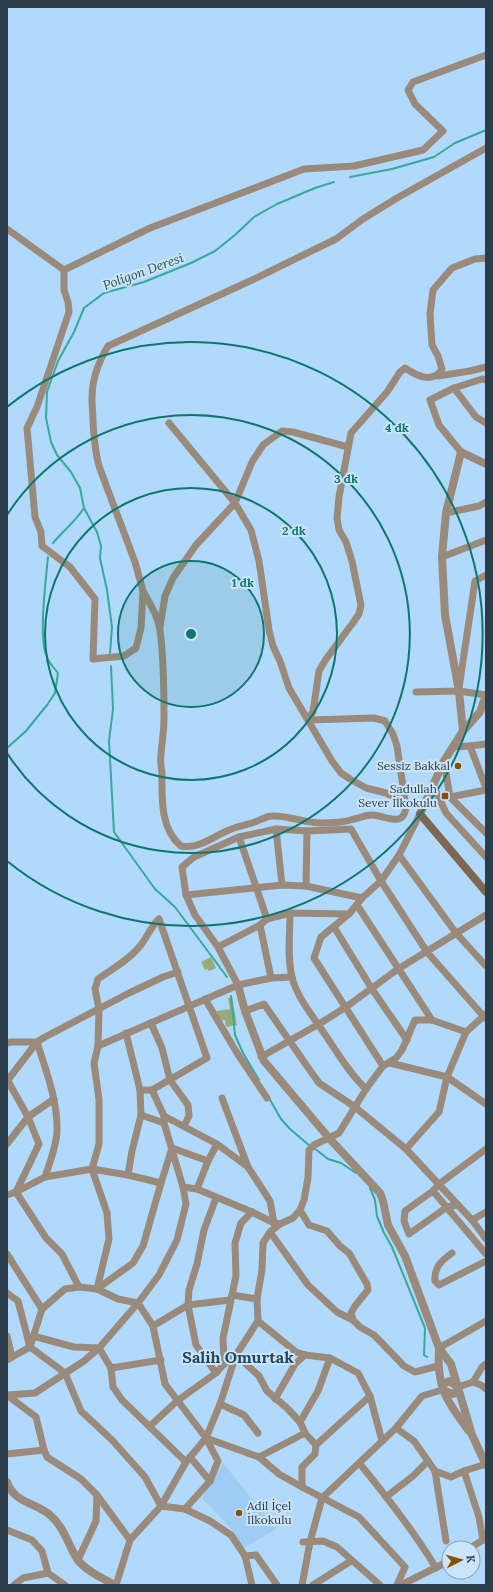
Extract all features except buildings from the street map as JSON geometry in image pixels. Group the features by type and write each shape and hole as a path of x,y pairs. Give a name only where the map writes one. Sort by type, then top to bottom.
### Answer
{"main road":[{"path":"420,814 485,886"}],"street":[{"path":"64,270 150,228 304,169 354,166 423,150 443,131 415,104 408,90 413,82 486,55"},
{"path":"160,628 155,613 143,591 135,562 97,460 92,398 100,358 108,346 250,281 336,239 363,219 397,198 486,148"},
{"path":"7,229 64,270"},
{"path":"438,376 442,369 438,356 432,345 430,314 433,290 452,268 475,259 486,258"},
{"path":"64,270 64,290 68,302 69,312 37,407 27,428 36,518 41,532 42,546 70,567 95,599 93,659 124,656 136,648 141,628 143,591"},
{"path":"308,719 313,712 319,671 359,614 361,605 352,561 337,518 351,433 387,392 400,372 405,368 412,373 432,378 486,367"},
{"path":"486,380 454,388 430,400 439,425 461,452 486,462"},
{"path":"454,388 476,417 486,423"},
{"path":"169,423 235,503 251,530 259,561 269,630 273,646 280,661 289,688 332,761 341,773 366,788 400,800 406,807"},
{"path":"308,719 374,718 385,722 393,734 397,746 406,807 406,812 402,817 396,819 364,815 354,820 319,823 305,822 271,815 244,826 229,830 196,846 181,846 173,840 164,817 162,797 160,755 164,732 164,717 160,628 165,596 173,578 196,545 235,503 252,462 263,445 282,431 293,432 348,447"},
{"path":"461,452 446,513 442,557 445,615 459,691 463,731"},
{"path":"446,513 479,506 486,502"},
{"path":"442,557 486,540"},
{"path":"459,691 475,581 486,575"},
{"path":"142,613 155,613"},
{"path":"416,692 459,691 486,695 483,712 463,731 444,761 399,856 381,880 362,898 349,914 321,937 314,958 386,1065 447,1077 486,1104"},
{"path":"454,746 486,744"},
{"path":"450,797 486,789 470,746"},
{"path":"444,761 450,797 486,833"},
{"path":"433,785 446,813 486,857"},
{"path":"276,829 282,885"},
{"path":"406,1149 439,1112 447,1077 466,1032 485,1017 427,952 381,880 351,829 307,831 276,829 239,837 194,857 182,866 186,895 195,915 218,947 238,985 245,1011 261,1057 329,1138 378,1189 380,1193 388,1225 405,1256 439,1348 451,1364 472,1435 486,1465 464,1471 451,1477 435,1472"},
{"path":"306,886 307,831"},
{"path":"239,837 267,919"},
{"path":"399,856 456,933 486,966"},
{"path":"186,895 282,885 306,886 362,898"},
{"path":"357,905 432,1020"},
{"path":"218,947 260,925 267,919 290,913 349,914"},
{"path":"290,913 289,946 292,977 308,1009 352,1073 366,1089"},
{"path":"261,1057 346,1007 398,969 486,915"},
{"path":"97,1289 109,1239 107,1213 92,1170 99,1144 99,1100 94,1063 98,1046 99,1009 95,990 98,979 135,951 159,918 207,1058 152,1090 140,1090"},
{"path":"260,925 271,978"},
{"path":"334,927 372,989 407,1040"},
{"path":"16,1192 39,1144 28,1117 7,1081 37,1042 163,977 178,972"},
{"path":"98,1046 238,985 271,978 292,977"},
{"path":"205,999 237,1053 267,1098"},
{"path":"245,1011 264,1004 319,1083 355,1107 406,1149 472,1220 485,1237"},
{"path":"7,1482 9,1490 24,1501 49,1514 58,1523 78,1560 96,1575 115,1585 130,1540 161,1506 188,1459 206,1438 220,1404 236,1355 258,1321 258,1299 262,1270 263,1243 277,1223 293,1218 300,1210 306,1189 312,1148 339,1133 366,1089 386,1065 396,1058 407,1040 415,1020 432,1020 466,1032"},
{"path":"151,1023 162,1048 170,1080 188,1105 189,1116 184,1126"},
{"path":"126,1033 140,1090 141,1115 128,1175"},
{"path":"7,1043 37,1042"},
{"path":"37,1042 54,1099 56,1115 56,1133 52,1156 45,1177"},
{"path":"7,1395 35,1393 84,1361 99,1348 138,1303 159,1275 176,1240 186,1204 183,1187 164,1120 152,1090"},
{"path":"222,1098 248,1167 270,1201 277,1223"},
{"path":"7,1144 28,1117 54,1099"},
{"path":"141,1115 184,1126 217,1144 248,1167"},
{"path":"197,1189 208,1161 217,1144"},
{"path":"97,1289 134,1263 144,1246 172,1148"},
{"path":"172,1148 208,1161"},
{"path":"458,1205 447,1208 409,1234 404,1221 405,1211 434,1191 439,1184 486,1149"},
{"path":"7,1195 45,1177 92,1170 128,1175 161,1183"},
{"path":"183,1187 197,1189 277,1223"},
{"path":"434,1191 486,1254"},
{"path":"16,1192 46,1238 62,1254 79,1287"},
{"path":"216,1198 204,1230 197,1264 189,1290 188,1305 196,1345 216,1373"},
{"path":"300,1210 309,1225 327,1231 340,1246 349,1253 367,1284 368,1290 351,1313 353,1320"},
{"path":"224,1364 223,1338 236,1276 235,1243 241,1223 252,1212"},
{"path":"472,1220 486,1212"},
{"path":"270,1232 308,1285 337,1312 353,1320 360,1327 374,1335 404,1366 415,1372 438,1366"},
{"path":"452,1252 444,1259 434,1273 435,1281 439,1285 486,1261"},
{"path":"7,1254 42,1309"},
{"path":"7,1336 9,1358 30,1347 42,1309 64,1289 79,1287 97,1289 118,1299 138,1303 153,1326 165,1384 206,1438 218,1461 210,1481 185,1509"},
{"path":"7,1293 18,1302 30,1347 65,1373 81,1411 112,1440 145,1477 161,1506"},
{"path":"153,1326 188,1305 231,1297 258,1299"},
{"path":"258,1321 296,1352 305,1356 330,1358 358,1373 370,1396 382,1441"},
{"path":"439,1348 486,1321"},
{"path":"33,1336 74,1347 99,1348"},
{"path":"99,1348 111,1368 114,1388 122,1400 188,1459 210,1481"},
{"path":"439,1348 438,1366 442,1390 450,1406 472,1435"},
{"path":"150,1426 177,1401 216,1373 224,1364 236,1355"},
{"path":"236,1355 259,1376 267,1391 287,1408 300,1422 305,1432 316,1445"},
{"path":"275,1399 295,1364 305,1356"},
{"path":"300,1422 318,1391 330,1358"},
{"path":"111,1368 161,1360"},
{"path":"473,1382 482,1367 486,1364"},
{"path":"442,1390 444,1384 449,1382 458,1387 473,1382 486,1389"},
{"path":"302,1585 306,1542 322,1498 360,1464 396,1428 422,1396 442,1390"},
{"path":"7,1395 36,1417 47,1457 80,1479 97,1495 130,1540"},
{"path":"302,1487 302,1467 315,1454 316,1445 370,1396"},
{"path":"220,1404 244,1415 258,1433"},
{"path":"396,1428 414,1441 435,1472 446,1540"},
{"path":"259,1457 305,1432"},
{"path":"206,1438 259,1457 279,1474 359,1517 405,1567 398,1585"},
{"path":"7,1454 44,1450"},
{"path":"386,1497 413,1476 428,1461"},
{"path":"360,1464 425,1550 436,1568"},
{"path":"464,1471 485,1540"},
{"path":"78,1560 96,1521 97,1495"},
{"path":"161,1506 185,1509 210,1521 231,1535 245,1556 252,1585"},
{"path":"8,1533 32,1540 42,1551 48,1573 65,1585"},
{"path":"306,1542 323,1541 337,1547 351,1561 380,1585"},
{"path":"245,1556 256,1555 277,1585"},
{"path":"313,1585 351,1561"},
{"path":"401,1585 441,1565"},
{"path":"14,1585 23,1578 48,1573"}],"shaded area":[{"name":"Adil İçel İlkokulu","path":"223,1463 276,1529 243,1549 230,1527 202,1498"}],"green space":[{"path":"211,957 216,968 209,971 207,969 205,970 201,962"},
{"path":"232,997 237,1025 226,1027 225,1020 219,1021 217,1011 230,1009 228,998"}],"waterway":[{"name":"Poligon Deresi","path":"350,177 392,169 434,157 455,143 486,130"},
{"name":"Poligon Deresi","path":"53,543 84,508 80,488 71,472 57,455 51,442 46,418 47,392 58,361 74,332 84,308 104,293 144,282 191,263 215,251 254,217 277,204 315,188 334,182"},
{"path":"84,508 97,532 101,546 100,558 107,590 112,627 110,653"},
{"name":"Poligon Deresi","path":"7,748 26,731 55,693 58,673 48,659 44,648 43,637 43,608 48,557"},
{"path":"111,666 113,709 109,741 114,832 155,889 175,907 227,977"},
{"path":"231,996 235,1035 243,1053 259,1080"},
{"path":"269,1098 281,1119 310,1146"},
{"path":"314,1148 328,1159 341,1163 356,1173"},
{"path":"370,1188 375,1200 377,1216 392,1247 425,1328 424,1355 427,1357"}],"place":[{"name":"Sessiz Bakkal","path":"458,766"},
{"name":"Sadullah Sever İlkokulu","path":"445,796"},
{"name":"Adil İçel İlkokulu","path":"239,1513"}],"district":[{"name":"Salih Omurtak","path":"238,1357"}]}
